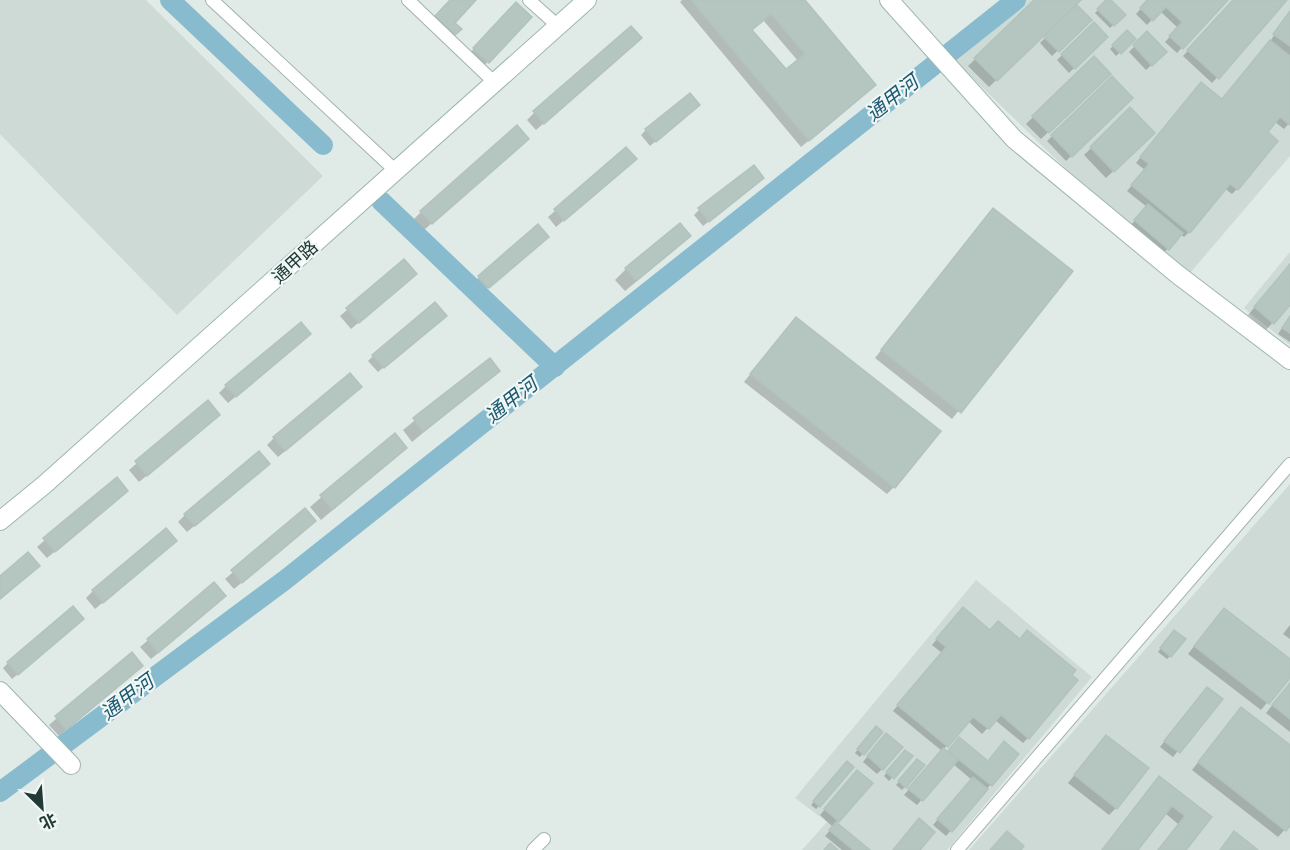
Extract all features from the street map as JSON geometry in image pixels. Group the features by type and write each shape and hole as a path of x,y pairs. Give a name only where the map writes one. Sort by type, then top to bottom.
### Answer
{"street":[{"path":"212,0 397,172"},
{"path":"408,0 495,83"},
{"path":"530,0 558,26"},
{"name":"通甲路","path":"0,521 397,172 587,0"},
{"path":"889,0 1014,139 1177,274 1290,360"},
{"path":"957,850 1290,464"},
{"path":"0,691 71,765"},
{"path":"533,850 544,839"}],"shaded area":[{"path":"0,0 146,0 323,176 177,315 0,134"},
{"path":"1024,0 1290,0 1290,156 1190,273 1100,202 953,59"},
{"path":"1290,252 1290,345 1244,308"},
{"path":"1290,484 1290,850 969,850 1208,578"},
{"path":"976,580 1092,677 947,850 802,850 827,822 795,798"}],"building":[{"path":"450,0 476,0 455,23 462,29 455,35 435,16"},
{"path":"691,0 805,0 876,85 809,141","holes":["771,14 805,54 786,69 752,30"]},
{"path":"1034,0 1081,0 997,81 974,58"},
{"path":"1106,0 1111,0 1126,15 1114,26 1097,9"},
{"path":"1147,0 1228,0 1183,49 1169,36 1182,22 1166,7 1153,21 1140,8"},
{"path":"1233,0 1287,0 1219,79 1187,50"},
{"path":"516,2 532,17 489,63 473,48"},
{"path":"1077,5 1092,20 1059,52 1044,37"},
{"path":"1290,11 1290,46 1273,34"},
{"path":"1094,22 1108,37 1075,69 1061,54"},
{"path":"631,26 642,38 544,124 533,111"},
{"path":"1127,30 1136,39 1121,54 1112,45"},
{"path":"1147,31 1167,52 1152,66 1133,45"},
{"path":"1270,40 1290,56 1290,125 1280,117 1268,132 1278,141 1238,190 1230,184 1190,233 1131,185 1149,164 1140,157 1201,82 1222,99"},
{"path":"1094,56 1111,74 1049,133 1032,116"},
{"path":"1112,76 1133,98 1072,157 1051,135"},
{"path":"690,93 700,105 656,142 645,129"},
{"path":"1130,107 1155,133 1114,172 1090,147"},
{"path":"517,125 529,139 432,224 420,211"},
{"path":"626,147 637,159 564,221 554,209"},
{"path":"754,165 764,178 709,222 698,208"},
{"path":"1148,204 1183,233 1169,250 1134,220"},
{"path":"993,208 1073,271 961,413 881,350"},
{"path":"680,223 691,236 636,281 625,268"},
{"path":"538,224 549,237 489,288 478,276"},
{"path":"404,259 417,274 359,323 346,308"},
{"path":"1290,264 1290,305 1274,324 1254,307"},
{"path":"435,302 447,316 384,368 372,355"},
{"path":"1290,316 1290,333 1282,328"},
{"path":"796,317 941,431 895,488 750,374"},
{"path":"301,322 311,334 236,397 225,385"},
{"path":"490,358 500,371 423,432 413,418"},
{"path":"350,373 362,387 285,451 273,437"},
{"path":"208,400 220,415 147,476 135,461"},
{"path":"395,433 407,448 332,510 320,495"},
{"path":"259,451 270,464 195,526 184,514"},
{"path":"117,477 128,491 55,552 43,538"},
{"path":"305,508 316,521 242,583 231,570"},
{"path":"166,528 177,541 103,603 92,590"},
{"path":"28,552 40,566 0,599 0,576"},
{"path":"214,582 226,596 158,653 147,639"},
{"path":"73,606 84,619 18,675 7,662"},
{"path":"963,607 990,630 998,621 1020,639 1027,630 1076,670 1072,675 1078,680 1029,739 1001,715 989,729 973,717 948,747 897,705 946,647 936,639"},
{"path":"1224,608 1290,659 1290,678 1269,704 1194,646"},
{"path":"1174,630 1186,639 1171,657 1160,648"},
{"path":"132,652 143,666 66,730 55,716"},
{"path":"1290,683 1290,719 1272,705"},
{"path":"1207,687 1223,699 1180,753 1164,741"},
{"path":"1241,707 1290,745 1290,826 1286,831 1198,762"},
{"path":"876,726 883,732 864,755 857,749"},
{"path":"886,733 903,747 883,770 867,756"},
{"path":"1106,735 1149,768 1117,809 1074,775"},
{"path":"959,737 988,761 1004,741 1019,754 992,786 948,751"},
{"path":"943,748 958,760 923,801 908,789"},
{"path":"905,750 913,756 894,779 886,772"},
{"path":"917,759 925,765 906,788 898,781"},
{"path":"847,761 854,767 820,807 813,801"},
{"path":"857,770 873,783 839,822 824,809"},
{"path":"1159,776 1212,817 1186,850 1158,850 1185,816 1172,806 1138,850 1102,850"},
{"path":"973,777 988,789 952,832 937,819"},
{"path":"919,818 935,832 920,850 893,850"},
{"path":"836,822 870,850 853,850 829,830"},
{"path":"1007,831 1024,846 1021,850 990,850"},
{"path":"1234,831 1258,850 1220,850"},
{"path":"830,843 838,850 824,850"}],"waterway":[{"path":"170,0 323,145"},
{"name":"通甲河","path":"0,792 285,580 1016,0"},
{"path":"381,201 555,367"}]}
